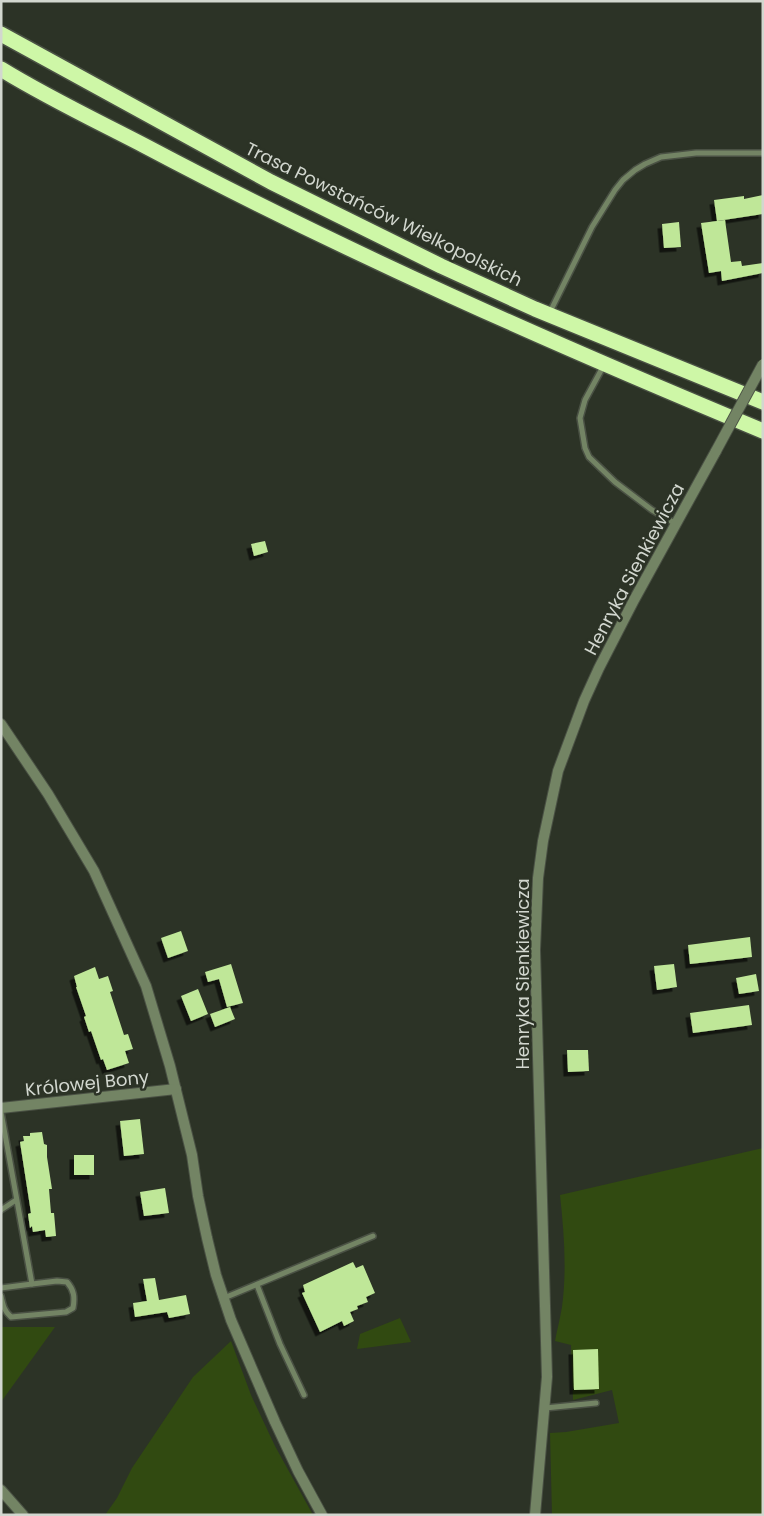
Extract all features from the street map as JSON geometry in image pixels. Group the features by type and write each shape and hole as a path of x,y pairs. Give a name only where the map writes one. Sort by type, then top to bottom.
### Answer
{"highway":[{"name":"Trasa Powstańców Wielkopolskich","path":"1,34 270,182 441,266 549,314 763,402"},
{"path":"1,70 226,189 471,306 604,365 763,431"}],"street":[{"name":"Henryka Sienkiewicza","path":"534,1515 547,1378 535,950 538,878 549,809 558,771 584,701 599,668 763,364"},
{"path":"1,724 74,835 94,871 146,986 156,1014 176,1089 192,1155 207,1238 224,1298 245,1354 275,1422 298,1471 322,1515"},
{"name":"Królowej Bony","path":"1,1108 176,1089"},
{"path":"1,1490 23,1515"}],"lane":[{"path":"549,314 592,227 615,190 635,170 661,157 696,153 763,153"},
{"path":"604,365 585,400 580,418 585,448 589,456 615,482 652,510 676,524"},
{"path":"1,1112 32,1284"},
{"path":"1,1210 16,1200"},
{"path":"224,1298 373,1236"},
{"path":"1,1288 58,1281 67,1282 72,1288 74,1300 73,1308 66,1312 11,1317 3,1305 1,1296"},
{"path":"257,1285 280,1344 304,1395"},
{"path":"544,1408 596,1403"}],"green space":[{"path":"763,1148 763,1515 552,1515 550,1433 619,1423 612,1390 573,1400 571,1345 555,1341 562,1307 565,1265 560,1195"},
{"path":"400,1318 411,1342 357,1349 360,1334"},
{"path":"1,1327 55,1327 1,1402"},
{"path":"231,1341 251,1395 275,1446 313,1515 105,1515 117,1498 132,1468 193,1377"}],"building":[{"path":"763,195 763,214 717,221 714,200 744,196 744,199"},
{"path":"725,220 731,262 741,261 742,266 763,263 763,273 722,281 721,271 709,273 701,223"},
{"path":"679,222 681,247 664,248 662,224"},
{"path":"265,541 268,552 254,556 251,544"},
{"path":"181,931 188,951 168,958 161,938"},
{"path":"750,937 752,957 690,964 688,945"},
{"path":"231,964 243,1003 227,1007 219,979 208,982 205,972"},
{"path":"674,964 677,987 657,990 654,966"},
{"path":"95,967 99,979 108,976 113,991 110,992 124,1035 128,1034 133,1049 125,1051 129,1063 107,1070 103,1059 101,1060 91,1031 89,1032 74,976"},
{"path":"756,974 759,991 739,994 736,978"},
{"path":"198,989 208,1014 191,1021 181,996"},
{"path":"749,1005 752,1025 693,1033 690,1013"},
{"path":"230,1007 235,1019 215,1027 210,1014"},
{"path":"567,1050 588,1050 589,1071 568,1072"},
{"path":"140,1119 144,1154 124,1156 120,1121"},
{"path":"42,1132 44,1144 47,1145 52,1189 49,1189 51,1213 54,1213 56,1236 46,1237 45,1230 33,1232 32,1226 30,1228 28,1214 31,1213 20,1142 24,1141 23,1136"},
{"path":"74,1155 94,1155 94,1175 74,1175"},
{"path":"165,1188 169,1213 144,1216 140,1192"},
{"path":"353,1262 356,1268 363,1265 375,1293 366,1297 368,1302 357,1306 358,1309 350,1312 354,1321 344,1326 342,1321 320,1332 302,1293 305,1292 303,1285"},
{"path":"155,1278 159,1300 186,1295 190,1314 169,1318 167,1312 135,1317 133,1303 147,1301 143,1279"},
{"path":"598,1349 599,1389 574,1390 573,1350"}]}
